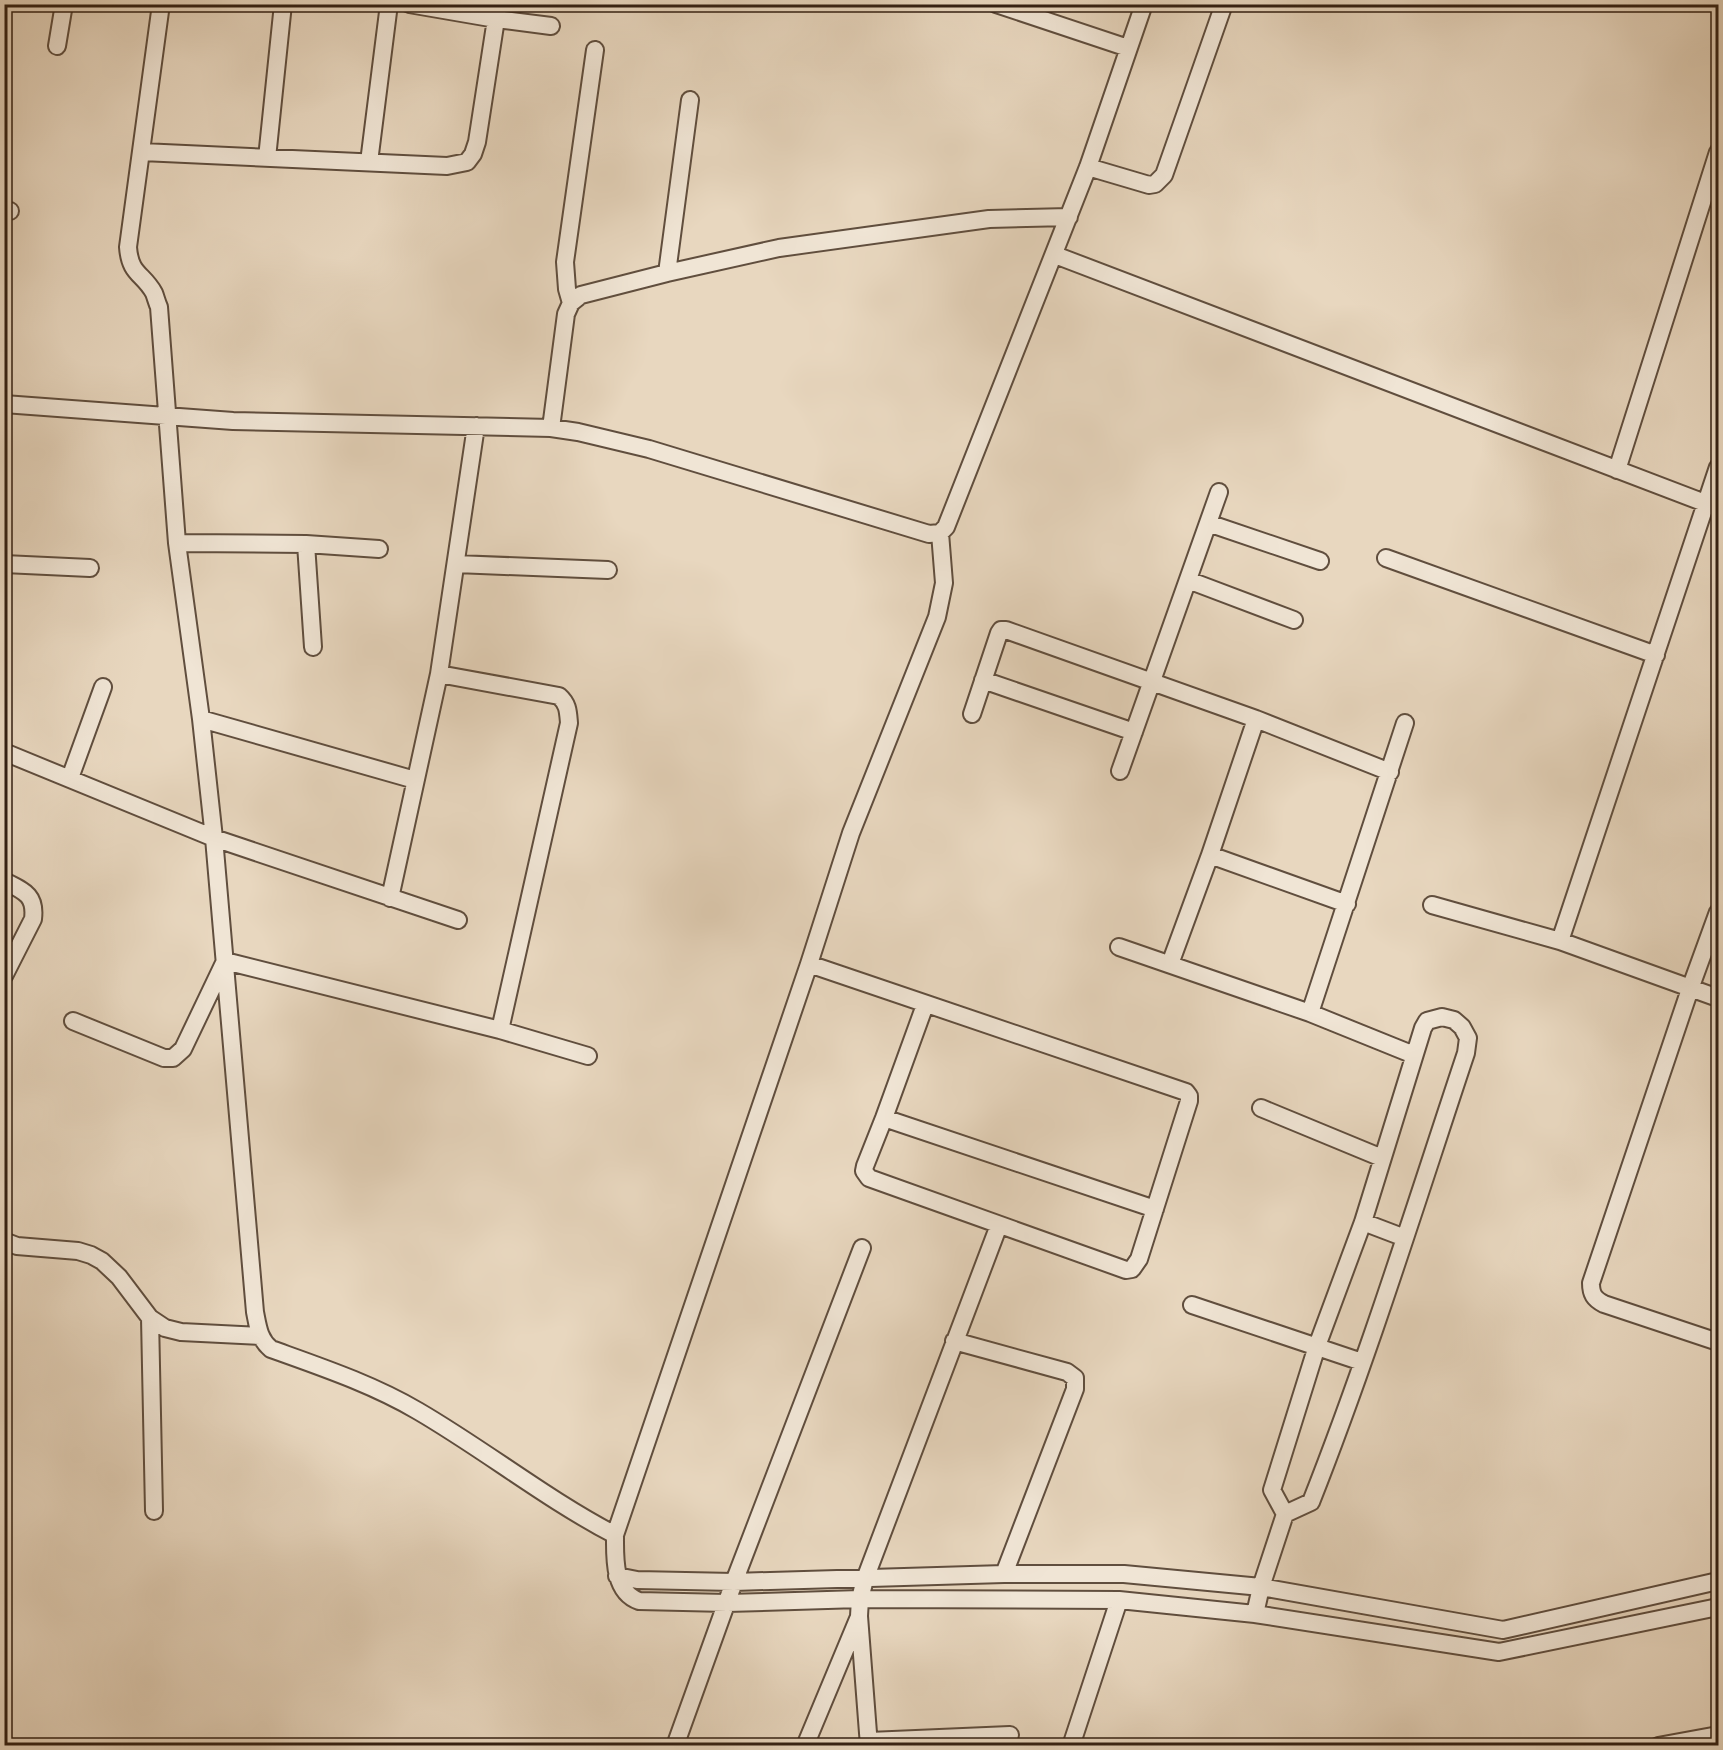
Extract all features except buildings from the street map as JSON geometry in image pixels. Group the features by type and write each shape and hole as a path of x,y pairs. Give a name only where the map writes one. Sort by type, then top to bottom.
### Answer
{"street":[{"path":"57,46 64,4"},
{"path":"161,4 128,247 129,260 134,270 153,292 159,307 177,543 201,719 214,838 255,1312 260,1336 272,1349 372,1387 417,1410 584,1518 615,1535"},
{"path":"267,158 283,4"},
{"path":"369,162 389,4"},
{"path":"409,4 551,26"},
{"path":"996,4 1128,48"},
{"path":"4,404 233,421 551,428 649,449 929,534 939,533 946,527 1054,255 1088,167 1144,4"},
{"path":"1088,167 1149,185 1155,184 1164,176 1224,4"},
{"path":"142,152 447,166 467,162 477,142 496,19"},
{"path":"571,303 567,289 565,262 595,50"},
{"path":"667,273 690,100"},
{"path":"1617,470 1719,152"},
{"path":"551,428 566,314 571,303 581,296 667,273 779,248 881,232 989,219 1068,217"},
{"path":"1054,255 1713,506"},
{"path":"390,898 439,674 476,426"},
{"path":"1560,941 1656,655 1713,506 1719,467"},
{"path":"1120,771 1219,492"},
{"path":"1208,523 1320,561"},
{"path":"939,533 944,583 937,617 851,833 809,964 615,1535 617,1576 629,1596 639,1601 727,1604 860,1599 1119,1600 1254,1614 1499,1652 1719,1607"},
{"path":"177,543 306,544 379,549"},
{"path":"306,544 314,647"},
{"path":"1386,558 1656,655"},
{"path":"4,564 90,568"},
{"path":"456,564 608,570"},
{"path":"1188,580 1294,620"},
{"path":"972,714 999,633 1001,630 1006,630 1256,719 1390,772"},
{"path":"439,674 559,696 568,709 569,723 500,1030"},
{"path":"983,680 1134,732"},
{"path":"70,778 103,687"},
{"path":"201,719 415,780"},
{"path":"1170,964 1256,719"},
{"path":"1310,1013 1405,723"},
{"path":"4,752 214,838 458,920"},
{"path":"1210,855 1347,904"},
{"path":"4,881 24,891 32,899 34,909 33,919 4,976"},
{"path":"1432,905 1560,941 1719,999"},
{"path":"1719,912 1690,988 1593,1274 1591,1293 1596,1300 1604,1304 1719,1342"},
{"path":"1119,946 1310,1013 1414,1055"},
{"path":"225,961 500,1030 588,1056"},
{"path":"73,1021 164,1058 172,1058 183,1049 225,961"},
{"path":"809,964 1186,1092 1189,1101 1139,1259 1132,1269 1126,1270 869,1178 864,1171 865,1166 925,1005"},
{"path":"1254,1614 1285,1514 1272,1490 1317,1346 1363,1222 1423,1028 1427,1021 1442,1017 1454,1020 1462,1027 1468,1038 1466,1053 1340,1428 1311,1502 1285,1514"},
{"path":"1261,1108 1382,1158"},
{"path":"884,1118 1155,1209"},
{"path":"1363,1222 1405,1238"},
{"path":"999,1225 865,1579 859,1616 869,1743 1010,1735"},
{"path":"4,1241 17,1246 78,1251 91,1255 102,1261 119,1277 150,1318 165,1328 181,1332 260,1336"},
{"path":"675,1746 734,1582 862,1248"},
{"path":"1192,1305 1362,1362"},
{"path":"150,1318 154,1511"},
{"path":"954,1341 1067,1372 1075,1378 1075,1389 1004,1575"},
{"path":"617,1576 638,1580 734,1582 1124,1574 1261,1587 1503,1630 1719,1581"},
{"path":"1071,1746 1119,1600"},
{"path":"805,1746 859,1616"},
{"path":"1658,1746 1719,1735"}]}
